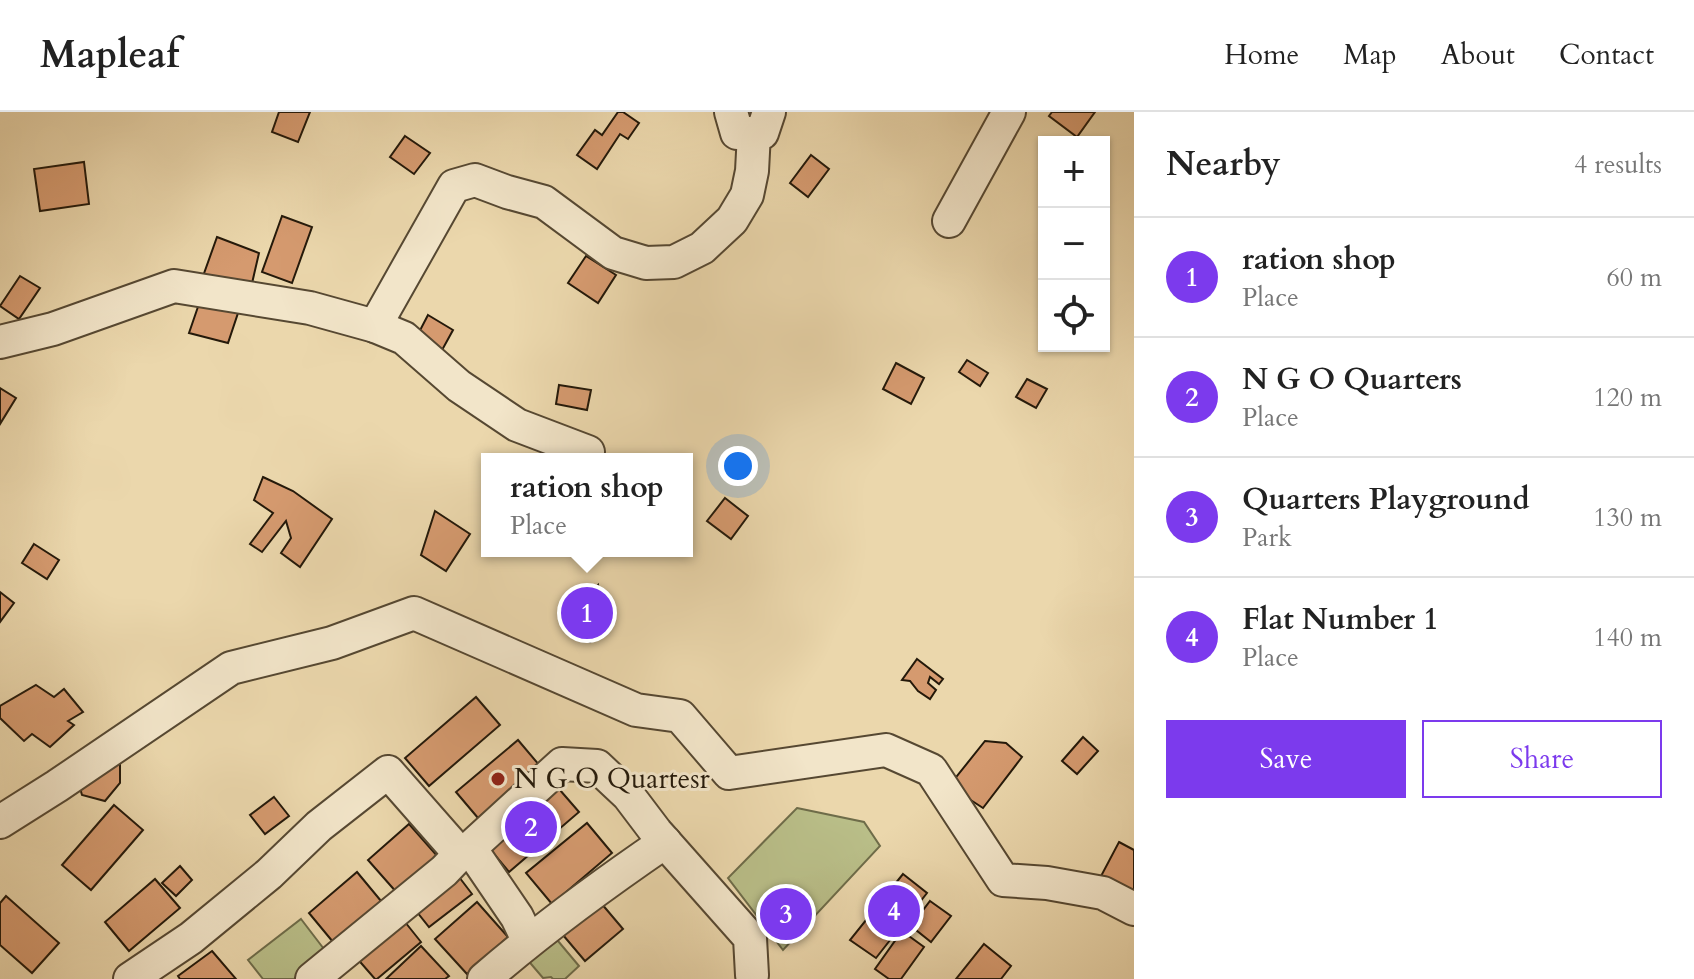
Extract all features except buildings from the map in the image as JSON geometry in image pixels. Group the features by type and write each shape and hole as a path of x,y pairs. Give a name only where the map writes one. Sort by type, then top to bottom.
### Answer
{"street":[{"path":"949,221 996,117"},
{"path":"375,326 454,186 475,180 544,202 613,253 646,263 674,262 702,248 732,220 747,195 752,171 751,119"},
{"path":"0,342 53,329 174,286 310,308 375,326 404,338 459,386 517,425 588,452"},
{"path":"0,822 231,668 332,643 414,613 636,710 680,716 729,773 886,750 931,770 1003,880 1047,883 1103,893 1134,909"},
{"path":"312,979 444,871 562,764 597,766 628,795 750,938 752,978"},
{"path":"130,979 191,938 269,874 319,826 388,772 465,851 517,917 528,940"},
{"path":"484,979 528,940 665,842"}],"green space":[{"path":"797,808 864,822 880,846 783,950 728,878"},
{"path":"301,919 327,953 294,979 263,979 248,960"},
{"path":"553,935 579,966 565,979 543,978 526,958"}],"place":[{"name":"ration shop","path":"587,613"},
{"name":"N G O Quartesr","path":"498,779"},
{"name":"N G O Quarters","path":"531,827"},
{"name":"Flat Number 1","path":"894,911"},
{"name":"Quarters Playground","path":"786,914"}]}
